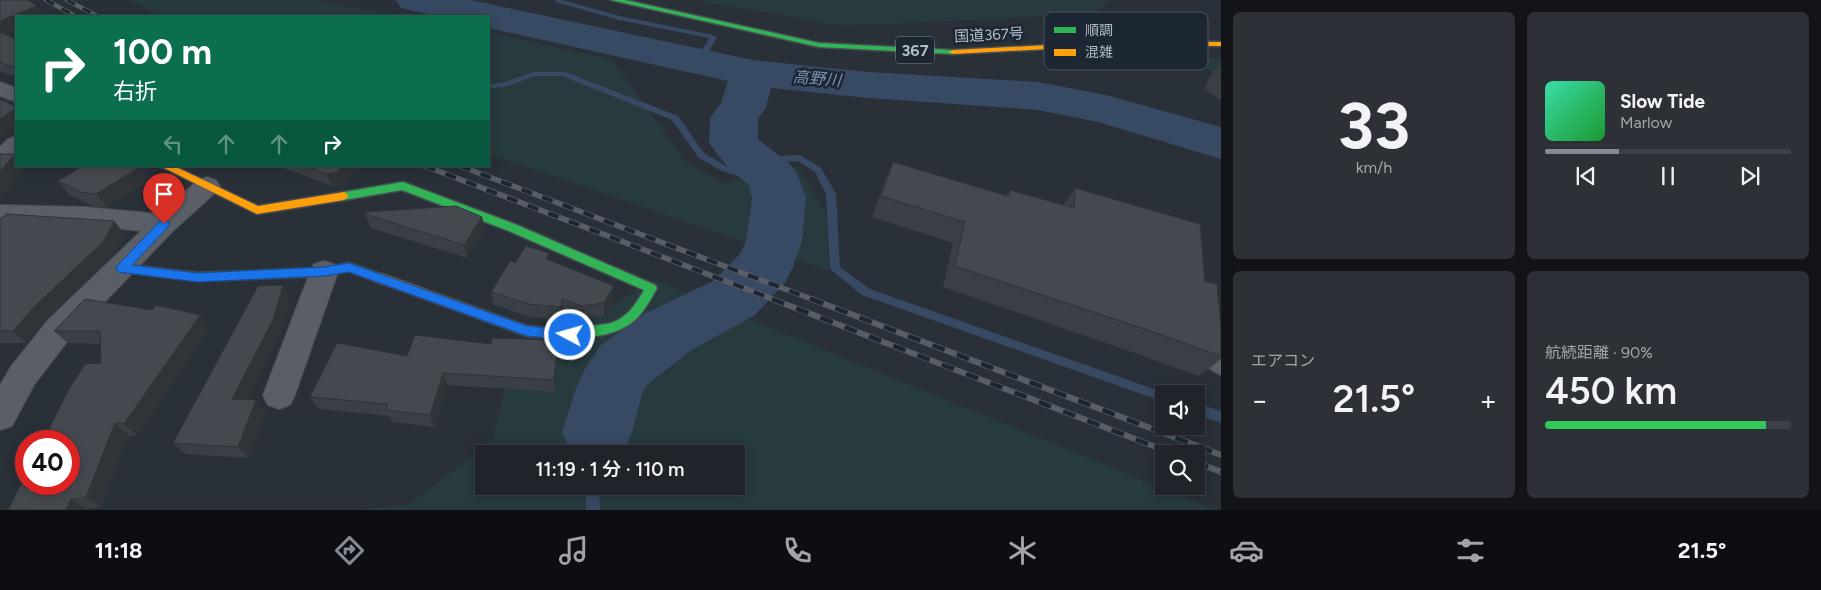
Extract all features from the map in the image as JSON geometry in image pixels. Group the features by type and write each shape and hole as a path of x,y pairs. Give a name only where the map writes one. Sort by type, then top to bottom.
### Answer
{"main road":[{"name":"国道367号","path":"614,0 819,45 947,52 1044,47"},
{"name":"国道367号","path":"1208,44 1221,44"},
{"path":"122,268 197,277 324,272 349,268 527,331 570,335 611,329 627,321 638,312 651,288 513,228 403,186 257,210 167,167"}],"street":[{"path":"0,88 15,96"},
{"path":"0,415 12,376 164,224 207,186"},
{"path":"0,214 86,216 164,224"},
{"path":"279,395 324,272"}],"green space":[{"path":"129,0 313,0 396,15 161,15"},
{"path":"695,0 1109,0 1097,12 1044,12 1044,16 842,26"},
{"path":"490,32 612,60 687,163 723,183 796,166 826,212 829,271 490,154"},
{"path":"1208,58 1221,58 1221,73 1206,70 1208,70"},
{"path":"654,280 1155,485 1155,495 1179,495 1216,510 355,510 408,505 475,453 475,495 745,495 745,445 486,445 492,440 506,385 600,312"}],"building":[{"path":"0,0 28,0 37,6 0,21"},
{"path":"0,32 15,39 15,68 0,62"},
{"path":"0,99 15,106 15,110 0,119"},
{"path":"0,154 15,154 0,172"},
{"path":"893,162 1008,196 1010,190 1074,208 1075,188 1200,224 1205,281 1217,284 1221,327 1221,356 955,266 965,222 881,196"},
{"path":"81,167 140,167 96,194 81,192 58,181"},
{"path":"309,167 342,167 337,172 327,174"},
{"path":"456,206 482,217 464,245 365,214 366,212"},
{"path":"7,214 114,221 104,241 34,307 13,331 0,331 0,219"},
{"path":"526,246 549,253 546,259 614,286 604,303 582,306 562,299 561,307 528,304 491,292 510,261 515,263"},
{"path":"283,285 273,320 232,399 256,400 238,447 173,443 258,286"},
{"path":"85,299 152,310 156,305 200,315 124,424 115,423 86,497 71,499 66,510 8,510 16,495 80,495 80,430 48,430 69,389 85,364 101,363 100,331 54,331"},
{"path":"415,335 491,344 492,338 558,340 554,380 443,373 430,415 386,410 388,404 310,397 337,343 407,356"}],"waterway":[{"name":"高野川","path":"415,0 484,15"},
{"path":"558,1 619,18 713,37 700,61"},
{"name":"高野川","path":"490,16 753,73"},
{"path":"597,432 610,388 624,365 668,332 734,298 764,267 774,241 779,198 772,176 747,157 734,143 734,118 743,107 753,73"},
{"name":"高野川","path":"753,73 868,85 1038,96 1106,109 1221,143"},
{"path":"490,86 502,85 534,74 563,74 675,118 701,155 723,168 749,177 778,159 800,158 818,170 831,194 835,269 866,292 1155,394"},
{"path":"1205,411 1221,417"},
{"path":"595,445 597,432"},
{"path":"592,495 593,510"}],"railway":[{"path":"46,0 73,15"},
{"path":"67,0 95,15"},
{"path":"428,167 775,300"},
{"path":"463,167 814,300"},
{"path":"772,299 1155,447"},
{"path":"811,299 1221,455"},
{"path":"1205,466 1221,472"}],"traffic: fast":[{"path":"615,0 819,45 953,52"},
{"path":"344,196 403,186 513,228 651,288 639,309 627,321 611,328 588,332"},
{"path":"122,268 197,277 324,272 349,267 382,279"}],"traffic: slow":[{"path":"1208,44 1221,44"},
{"path":"953,52 1044,47"},
{"path":"167,167 257,210 344,196"},
{"path":"382,279 527,331 570,335 588,332"}],"route":[{"path":"164,224 122,268 197,277 324,272 349,268 527,331 570,335"}]}
